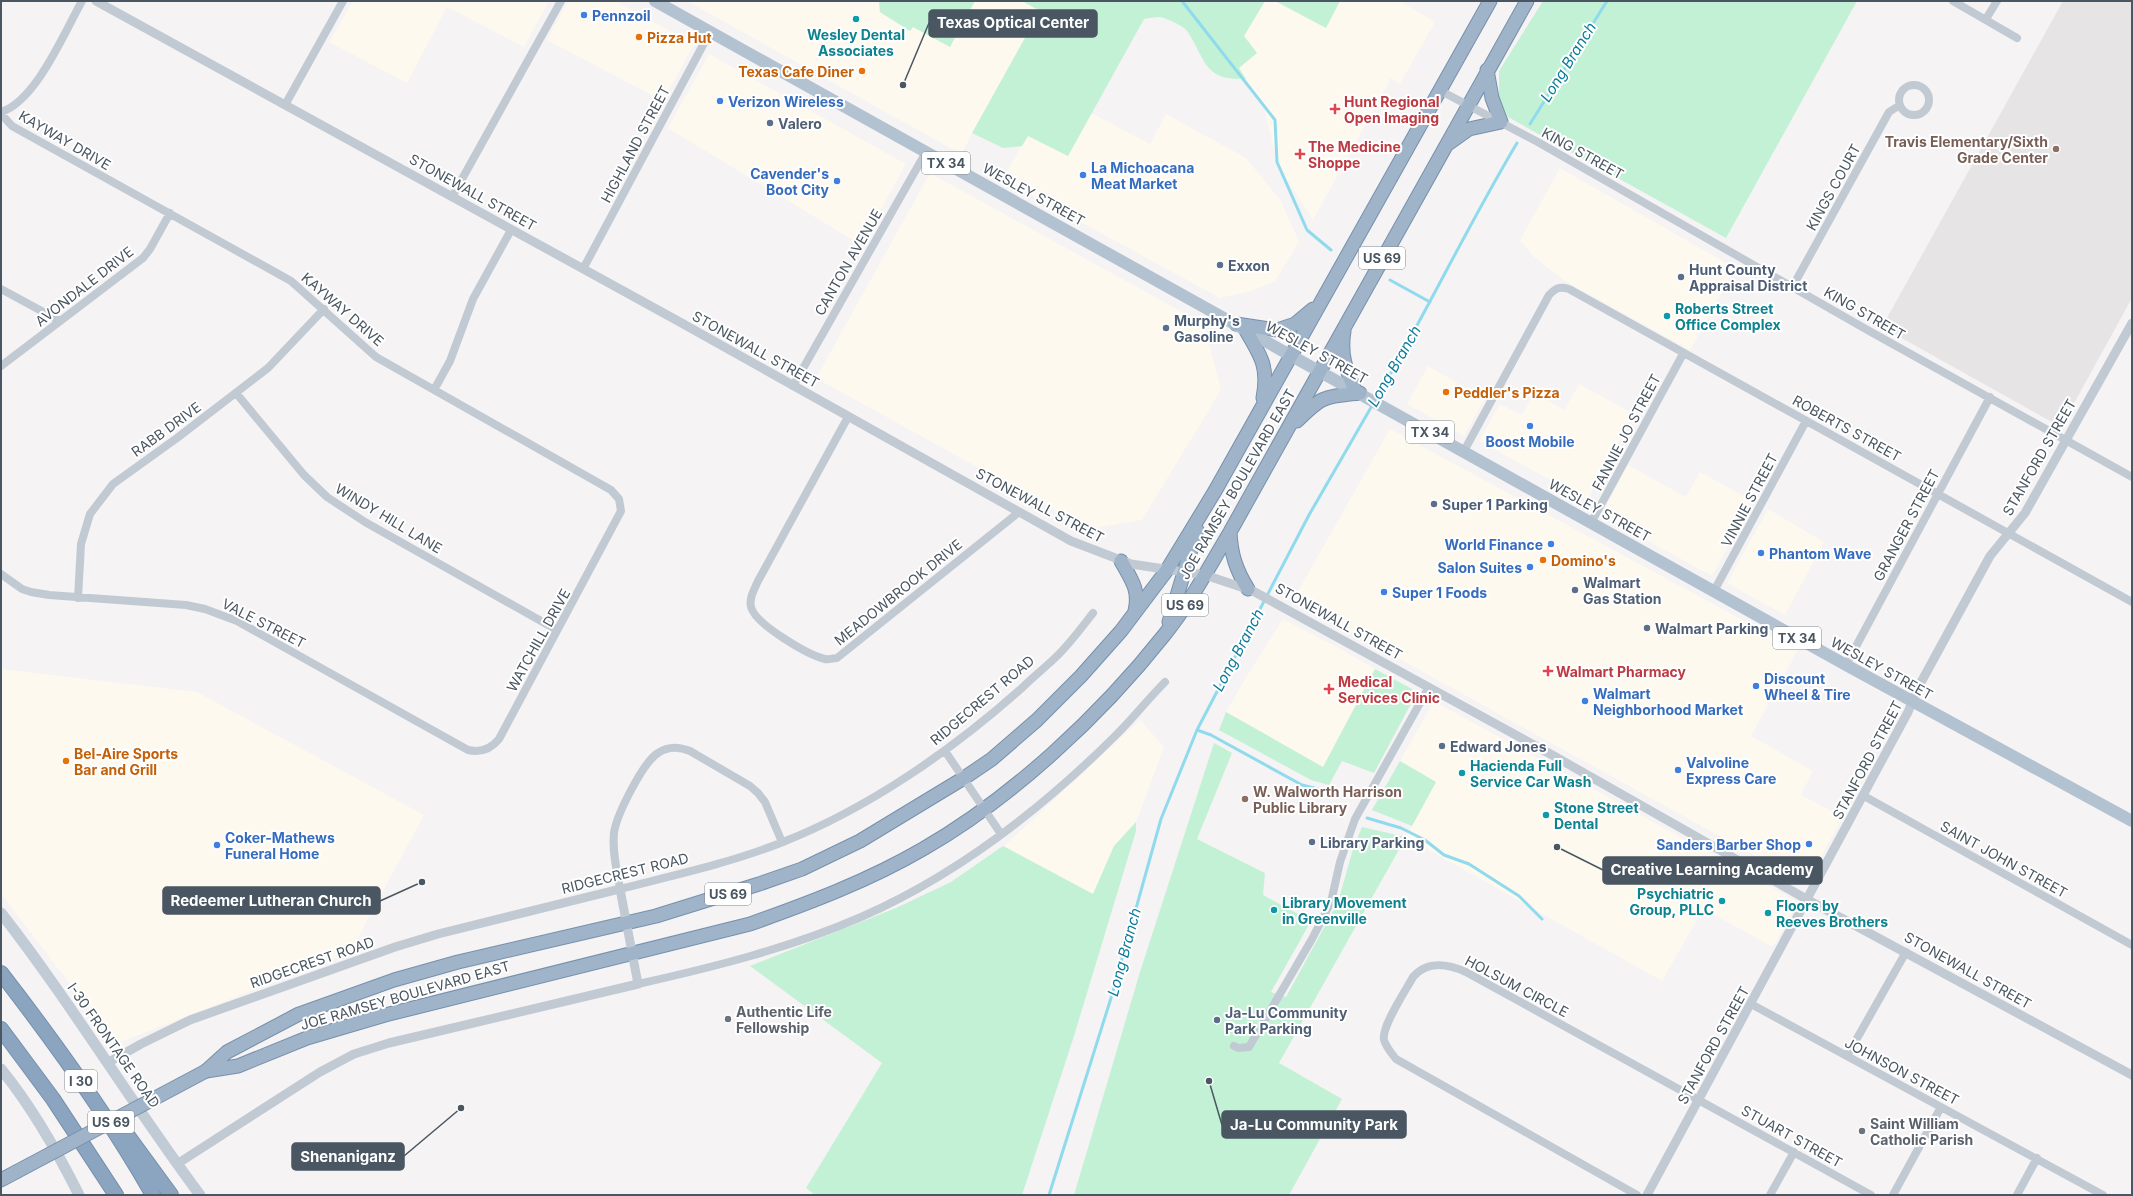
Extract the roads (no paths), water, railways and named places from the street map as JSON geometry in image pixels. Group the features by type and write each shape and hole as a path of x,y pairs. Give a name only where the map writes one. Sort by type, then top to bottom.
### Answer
{"highway":[{"name":"JOE RAMSEY BOULEVARD EAST","path":"206,1071 227,1052 299,1014 394,980 458,962 626,922 752,886 802,869 860,841 964,778 992,759 1037,720 1081,676 1134,614 1167,570 1200,516 1490,1"},
{"name":"JOE RAMSEY BOULEVARD EAST","path":"206,1071 238,1066 307,1038 385,1014 750,924 793,909 891,867 924,849 984,809 1082,725 1164,634 1205,574 1286,432 1467,104 1527,1"},
{"path":"1444,146 1469,129 1501,122 1489,88 1487,70"},
{"path":"1241,327 1277,330 1295,324 1318,306"},
{"path":"1286,432 1314,404 1324,397 1359,393 1346,370 1342,351 1346,324"},
{"path":"1241,327 1261,356 1266,375 1260,410"},
{"path":"1164,634 1185,572 1200,516"},
{"path":"1230,532 1232,556 1239,575 1251,590"},
{"path":"1121,561 1135,589 1138,600 1134,614"},
{"name":"I 30","path":"1,973 79,1078 137,1167 152,1195"},
{"name":"I 30","path":"1,1029 53,1099 116,1195"},
{"name":"US 69","path":"1,1180 206,1071"},
{"path":"79,1078 101,1099 171,1195"}],"main road":[{"name":"WESLEY STREET","path":"655,1 1846,665 2132,822"},
{"name":"I-30 FRONTAGE ROAD","path":"1,914 109,1062 177,1164 200,1195"},
{"path":"1,1069 22,1098 71,1179 79,1195"},
{"path":"70,1195 71,1179"}],"street":[{"path":"1,113 18,103 36,83 82,1"},
{"name":"STONEWALL STREET","path":"96,1 583,269 1071,541 1121,561 1167,570 1205,574 1251,590 1430,687 1808,900 2132,1075"},
{"path":"286,105 343,1"},
{"path":"452,197 561,1"},
{"path":"1953,1 2017,38"},
{"path":"1986,19 1997,1"},
{"name":"HIGHLAND STREET","path":"583,269 710,32"},
{"name":"KING STREET","path":"1439,90 1536,141 1793,286 1871,332 2132,477"},
{"name":"KINGS COURT","path":"1793,286 1889,112 1900,105"},
{"name":"KAYWAY DRIVE","path":"1,113 12,126 291,281 376,357 611,490 616,494 621,505 621,511 613,528"},
{"name":"CANTON AVENUE","path":"793,386 926,152"},
{"name":"AVONDALE DRIVE","path":"1,366 143,258 150,250 170,213"},
{"path":"434,390 452,357 473,299 511,230"},
{"name":"ROBERTS STREET","path":"1464,451 1549,295 1557,287 1569,289 1683,354 1938,493 2132,602"},
{"path":"1,289 60,321"},
{"name":"RABB DRIVE","path":"78,598 81,544 90,514 112,484 268,368 324,309"},
{"name":"STANFORD STREET","path":"1647,1195 1864,796 1913,701 1919,686 1990,556 2025,513 2132,323"},
{"name":"FANNIE JO STREET","path":"1591,523 1683,354"},
{"name":"WINDY HILL LANE","path":"236,393 299,470 327,497 365,522 557,630"},
{"name":"GRANGER STREET","path":"1846,665 1990,397"},
{"name":"MEADOWBROOK DRIVE","path":"848,417 758,581 750,600 751,609 757,617 779,636 824,659 837,658 1019,512"},
{"name":"VINNIE STREET","path":"1714,591 1806,421"},
{"name":"WATCHILL DRIVE","path":"475,752 481,752 493,747 499,739 613,528"},
{"name":"VALE STREET","path":"1,574 22,589 31,592 78,598 186,605 205,609 237,621 451,741 475,752"},
{"name":"RIDGECREST ROAD","path":"109,1062 141,1044 190,1020 395,947 438,934 705,867 782,842 810,830 869,798 945,751 1000,708 1058,655 1093,613"},
{"path":"177,1164 320,1072 354,1054 393,1042 762,953 862,916 902,897 947,871 1038,806 1111,741 1165,682"},
{"path":"1234,1046 1238,1048 1249,1047 1312,939 1334,894 1340,862 1355,819 1430,687"},
{"path":"638,984 614,852 616,826 629,794 650,759 664,750 682,748 690,751 750,786 765,802 782,842"},
{"path":"945,751 1000,834"},
{"name":"SAINT JOHN STREET","path":"1864,796 2132,945"},
{"path":"1847,1056 1906,952"},
{"name":"HOLSUM CIRCLE","path":"1637,1195 1396,1058 1389,1051 1384,1038 1386,1028 1413,977 1419,970 1437,965 1449,965 1466,972 1700,1099"},
{"name":"JOHNSON STREET","path":"1752,1004 2103,1195"},
{"name":"STUART STREET","path":"1700,1099 1871,1195"},
{"path":"1893,1195 1941,1107"},
{"path":"1770,1195 1794,1152"},
{"path":"2017,1195 2037,1158"}],"waterway":[{"path":"1182,1 1275,120 1277,162 1307,230 1331,250"},
{"name":"Long Branch","path":"1530,124 1607,1"},
{"name":"Long Branch","path":"1376,399 1517,143"},
{"path":"1390,280 1430,302"},
{"name":"Long Branch","path":"1049,1195 1111,998 1161,819 1197,730 1309,515 1373,404"},
{"path":"1197,730 1211,735 1302,785 1318,789"},
{"path":"1367,818 1401,828 1425,840 1444,855 1469,864 1519,896 1542,919"}],"place":[{"name":"Pennzoil","path":"584,15"},
{"name":"Wesley Dental Associates","path":"856,19"},
{"name":"Pizza Hut","path":"639,37"},
{"name":"Texas Cafe Diner","path":"862,71"},
{"name":"Texas Optical Center","path":"903,85"},
{"name":"Verizon Wireless","path":"720,101"},
{"name":"Hunt Regional Open Imaging","path":"1335,109"},
{"name":"Valero","path":"770,123"},
{"name":"Travis Elementary/Sixth Grade Center","path":"2056,149"},
{"name":"The Medicine Shoppe","path":"1300,154"},
{"name":"La Michoacana Meat Market","path":"1083,175"},
{"name":"Cavender's Boot City","path":"837,181"},
{"name":"Exxon","path":"1220,265"},
{"name":"Hunt County Appraisal District","path":"1681,277"},
{"name":"Roberts Street Office Complex","path":"1667,316"},
{"name":"Murphy's Gasoline","path":"1166,328"},
{"name":"Peddler's Pizza","path":"1446,392"},
{"name":"Boost Mobile","path":"1530,426"},
{"name":"Super 1 Parking","path":"1434,504"},
{"name":"World Finance","path":"1551,544"},
{"name":"Phantom Wave","path":"1761,553"},
{"name":"Domino's","path":"1543,560"},
{"name":"Salon Suites","path":"1530,567"},
{"name":"Walmart Gas Station","path":"1575,590"},
{"name":"Super 1 Foods","path":"1384,592"},
{"name":"Walmart Parking","path":"1647,628"},
{"name":"Walmart Pharmacy","path":"1548,671"},
{"name":"Discount Wheel & Tire","path":"1756,686"},
{"name":"Medical Services Clinic","path":"1329,689"},
{"name":"Walmart Neighborhood Market","path":"1585,701"},
{"name":"Edward Jones","path":"1442,746"},
{"name":"Bel-Aire Sports Bar and Grill","path":"66,761"},
{"name":"Valvoline Express Care","path":"1678,770"},
{"name":"Hacienda Full Service Car Wash","path":"1462,773"},
{"name":"W. Walworth Harrison Public Library","path":"1245,799"},
{"name":"Stone Street Dental","path":"1546,815"},
{"name":"Library Parking","path":"1312,842"},
{"name":"Sanders Barber Shop","path":"1809,844"},
{"name":"Coker-Mathews Funeral Home","path":"217,845"},
{"name":"Creative Learning Academy","path":"1557,847"},
{"name":"Redeemer Lutheran Church","path":"422,882"},
{"name":"Psychiatric Group, PLLC","path":"1722,901"},
{"name":"Library Movement in Greenville","path":"1274,910"},
{"name":"Floors by Reeves Brothers","path":"1768,913"},
{"name":"Authentic Life Fellowship","path":"728,1019"},
{"name":"Ja-Lu Community Park Parking","path":"1217,1020"},
{"name":"Ja-Lu Community Park","path":"1209,1081"},
{"name":"Shenaniganz","path":"461,1108"},
{"name":"Saint William Catholic Parish","path":"1862,1131"}]}
